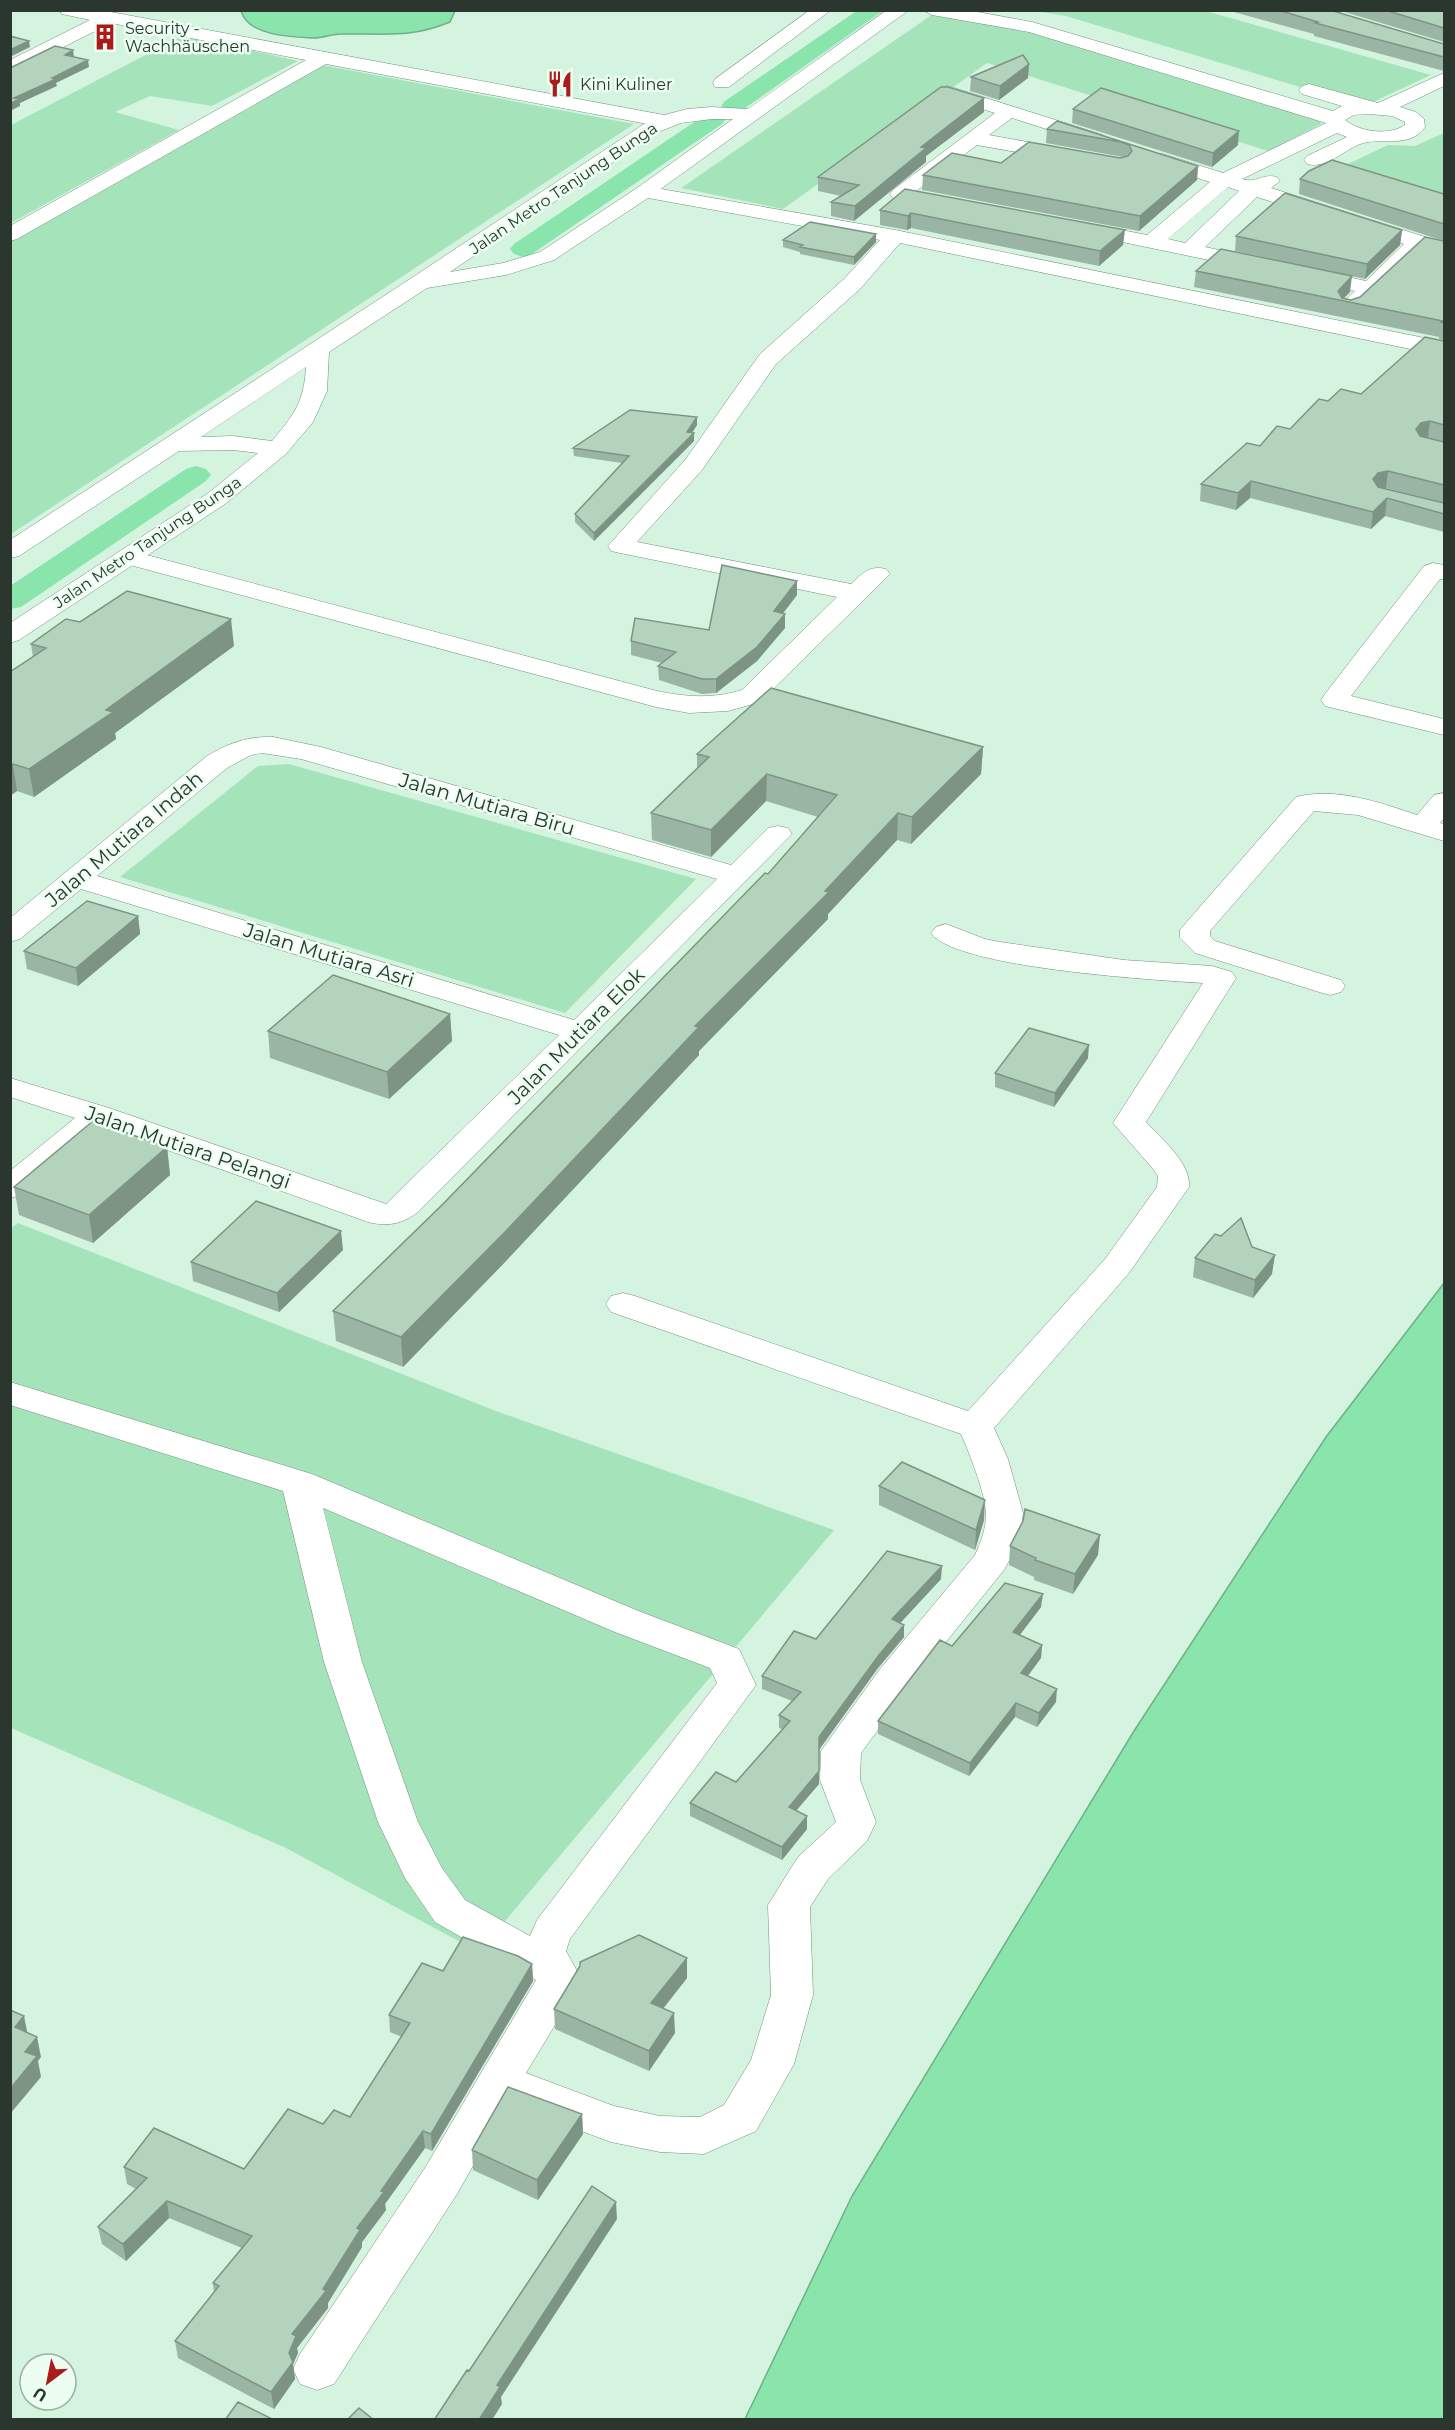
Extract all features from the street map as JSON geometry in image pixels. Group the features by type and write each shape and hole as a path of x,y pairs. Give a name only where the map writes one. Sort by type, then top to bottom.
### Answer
{"street":[{"path":"68,10 664,121"},
{"path":"722,83 822,10"},
{"name":"Jalan Metro Tanjung Bunga","path":"418,284 506,269 547,256 644,192 900,10"},
{"path":"932,10 1032,27 1336,121 1348,131 1388,136 1412,130 1415,123 1408,116 1289,85"},
{"path":"1012,10 1049,17 1266,78"},
{"path":"10,68 107,18"},
{"path":"116,38 142,25"},
{"path":"51,48 94,45"},
{"path":"10,235 323,58"},
{"path":"1152,242 1224,180 1336,121 1349,110 1376,108 1444,79"},
{"path":"948,92 1119,146"},
{"path":"1408,116 1444,99"},
{"path":"874,217 971,138 1009,111"},
{"name":"Jalan Metro Tanjung Bunga","path":"10,551 664,121 699,112 751,115"},
{"path":"1190,250 1254,189 1366,135"},
{"path":"971,138 1086,158"},
{"path":"1142,161 1195,171 1444,250"},
{"path":"644,192 895,236 1444,349"},
{"path":"900,194 923,198"},
{"path":"1060,224 1371,288"},
{"path":"856,593 620,546 694,465 768,359 852,284 895,236"},
{"path":"1349,307 1418,242"},
{"name":"Jalan Metro Tanjung Bunga","path":"10,635 216,499 278,449 301,422 316,391 318,350"},
{"path":"174,444 233,443 278,449"},
{"path":"128,557 656,699 699,705 762,699 856,593 877,574"},
{"path":"1444,572 1433,571 1334,700 1444,727"},
{"name":"Jalan Mutiara Biru","path":"240,749 263,744 281,745 734,875"},
{"name":"Jalan Mutiara Indah","path":"10,933 217,762 240,749"},
{"path":"1330,986 1205,947 1195,938 1195,930 1306,803 1348,804 1433,830 1444,801"},
{"name":"Jalan Mutiara Elok","path":"364,1210 383,1216 394,1214 402,1209 581,1032 734,875 778,834"},
{"name":"Jalan Mutiara Asri","path":"78,879 581,1032"},
{"path":"946,933 976,946 1000,951 1124,969 1212,975 1221,978 1168,1059 1130,1123 1174,1176 1173,1187 1117,1266 975,1426"},
{"name":"Jalan Mutiara Pelangi","path":"10,1087 98,1115 364,1210"},
{"path":"10,1188 98,1115"},
{"path":"499,2082 611,2124 660,2134 704,2136 740,2118 772,2064 792,1995 789,1905 813,1868 854,1830 856,1822 840,1780 841,1750 894,1679 992,1561 1001,1540 1005,1513 990,1459 975,1426 623,1304"},
{"path":"10,1392 299,1483 617,1618 725,1659 737,1685 552,1932 544,1953 556,1971 558,1985 535,2018 441,2181 317,2369"},
{"path":"299,1483 343,1662 398,1822 426,1878 450,1911 556,1971"}],"shaded area":[{"path":"241,10 455,11 450,22 422,31 396,34 338,34 314,38 283,36 261,30 252,26 245,19"},
{"path":"1035,11 1206,11 1431,75 1375,101 1369,108 1066,16"},
{"path":"933,14 1028,31 1318,116 1321,124 1268,151 987,63 783,209 681,188"},
{"path":"184,35 298,61 212,106 150,96 115,112 179,130 11,223 11,125"},
{"path":"322,65 634,124 11,534 11,240"},
{"path":"1444,133 1444,207 1333,171 1388,145 1415,146"},
{"path":"289,764 696,879 565,1013 120,877 258,766"},
{"path":"18,1223 496,1411 834,1530 479,1952 286,1848 11,1728 10,1229"},
{"path":"1444,1283 1444,2419 745,2419 852,2196 1134,1731 1326,1437"}],"building":[{"path":"1278,10 1330,10 1444,44 1444,57 1315,23 1318,22"},
{"path":"1385,10 1444,10 1444,28"},
{"path":"10,36 29,41 10,50"},
{"path":"55,46 73,50 65,55 88,60 52,78 56,79 14,98 19,99 10,104 10,68"},
{"path":"1023,55 1029,64 1000,86 971,77"},
{"path":"941,87 984,98 921,147 926,148 855,206 831,202 859,185 818,177"},
{"path":"1101,88 1239,131 1213,153 1073,109"},
{"path":"1057,121 1198,166 1140,216 923,175 952,153 1001,163 1029,142 1120,158 1128,156 1132,151 1129,145 1121,142 1047,129"},
{"path":"1332,160 1444,194 1444,224 1300,179 1309,171"},
{"path":"905,189 1125,230 1100,251 911,213 908,216 880,210"},
{"path":"1285,193 1402,230 1367,264 1236,236"},
{"path":"810,222 876,234 854,257 800,247 803,245 783,240"},
{"path":"1425,237 1444,241 1444,323 1196,271 1221,249 1352,276 1338,291 1342,298 1351,300 1360,297"},
{"path":"1425,337 1444,341 1444,425 1430,421 1421,423 1416,429 1420,436 1444,442 1444,485 1388,471 1378,473 1373,479 1378,487 1444,503 1444,514 1387,498 1373,512 1251,481 1238,493 1201,484 1247,443 1260,446 1277,426 1290,429 1319,399 1328,401 1341,389 1361,394"},
{"path":"630,410 697,417 687,432 694,433 594,533 575,514 629,456 573,448"},
{"path":"722,565 797,581 774,611 785,614 757,647 716,679 702,679 658,666 676,652 631,641 635,618 709,630"},
{"path":"127,591 231,619 106,710 113,712 29,769 10,765 10,672 46,648 31,644 66,619 80,622"},
{"path":"771,688 983,747 912,817 898,813 825,891 829,892 695,1026 699,1027 505,1232 401,1337 333,1311 443,1204 765,873 768,874 837,795 767,774 711,830 651,813 709,757 697,754"},
{"path":"87,901 138,916 76,968 24,951"},
{"path":"333,975 450,1014 387,1072 268,1031"},
{"path":"1029,1028 1089,1045 1055,1093 995,1073"},
{"path":"93,1121 167,1147 89,1215 14,1187"},
{"path":"256,1201 341,1231 277,1293 191,1262"},
{"path":"1241,1218 1252,1247 1275,1255 1255,1280 1195,1258 1215,1234 1221,1236"},
{"path":"902,1462 985,1500 976,1530 879,1486"},
{"path":"1025,1509 1100,1535 1075,1574 1035,1560 1036,1558 1010,1546 1023,1521"},
{"path":"887,1551 942,1566 892,1619 904,1625 819,1737 819,1771 789,1807 807,1816 782,1847 690,1803 716,1772 736,1782 790,1721 779,1715 801,1692 762,1676 794,1631 816,1639"},
{"path":"1005,1583 1043,1594 1013,1632 1042,1645 1021,1673 1057,1689 1039,1713 1016,1703 970,1763 878,1721 940,1640 952,1646"},
{"path":"639,1935 687,1958 651,2003 674,2013 649,2051 554,2009 580,1966 580,1962"},
{"path":"463,1937 518,1956 532,1964 431,2134 423,2131 381,2191 384,2192 357,2228 360,2230 323,2289 326,2291 292,2334 296,2336 289,2353 293,2362 271,2392 175,2341 219,2286 213,2283 252,2236 167,2201 123,2244 98,2227 147,2178 124,2167 154,2128 244,2169 288,2109 323,2124 334,2110 350,2117 410,2023 389,2015 422,1963 443,1971"},
{"path":"10,2010 24,2016 15,2027 37,2037 25,2052 37,2056 10,2089"},
{"path":"508,2087 582,2114 537,2180 472,2150"},
{"path":"592,2186 616,2202 497,2385 500,2387 479,2420 434,2420 467,2370 469,2371"},
{"path":"238,2402 274,2420 225,2420"},
{"path":"359,2408 374,2420 347,2420"}],"waterway":[{"path":"733,106 873,10"},
{"path":"523,249 714,119"},
{"path":"10,600 196,475"}],"place":[{"name":"Security - Wachhäuschen","path":"105,37"},
{"name":"Kini Kuliner","path":"560,84"}]}
